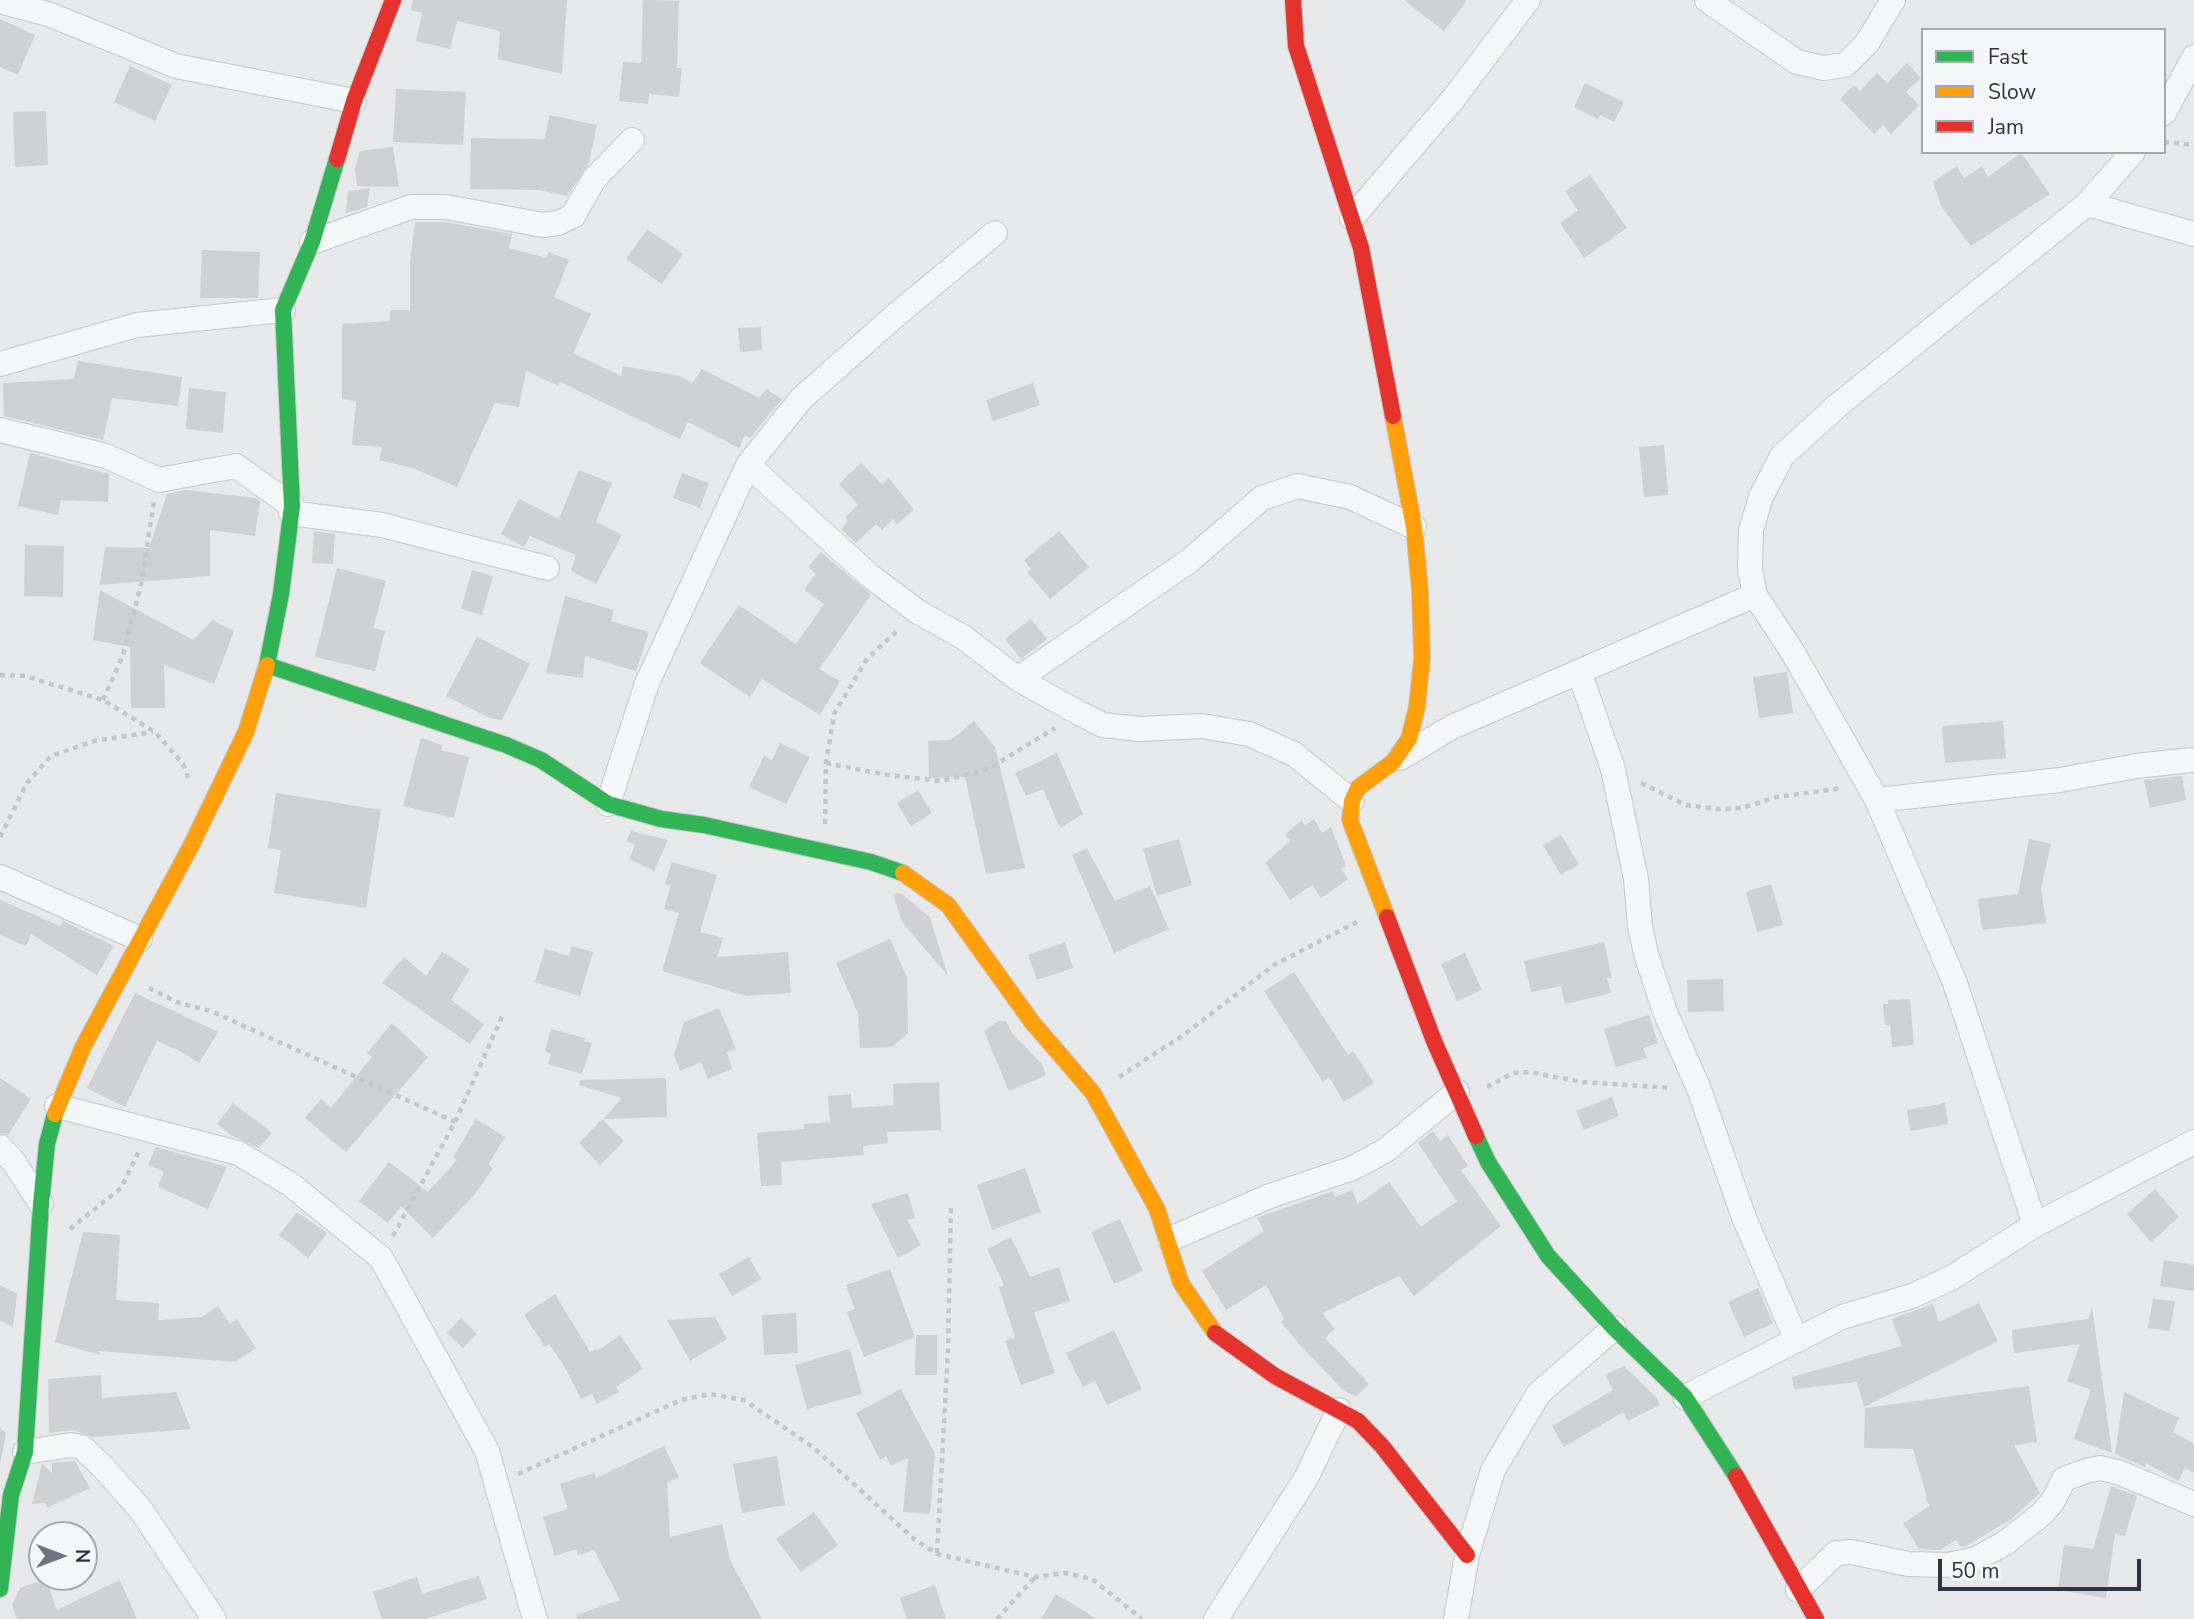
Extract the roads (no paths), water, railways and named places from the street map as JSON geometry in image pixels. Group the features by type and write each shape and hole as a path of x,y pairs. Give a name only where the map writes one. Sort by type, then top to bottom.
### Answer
{"street":[{"path":"0,1588 11,1495 25,1452 28,1368 37,1301 41,1204 47,1144 57,1106 83,1047 246,732 267,665 281,594 291,509 283,310 312,242 354,101 393,0"},
{"path":"1293,0 1296,46 1362,248 1414,527 1422,659 1418,706 1409,739 1393,762"},
{"path":"1352,218 1454,98 1528,0"},
{"path":"1707,0 1797,62 1824,68 1845,65 1867,43 1893,0"},
{"path":"0,1 51,15 176,66 354,101"},
{"path":"2166,109 2194,57"},
{"path":"312,242 411,207 446,207 543,225 558,223 573,216 594,179 632,140"},
{"path":"2035,1225 1955,983 1872,793 1792,650 1755,594 1750,569 1751,530 1761,497 1782,456 1837,406 2087,204 2131,154"},
{"path":"2087,204 2194,234"},
{"path":"608,804 647,683 748,465 802,399 896,314 995,233"},
{"path":"0,364 136,325 283,310"},
{"path":"0,430 106,456 159,480 236,466 291,509 382,525 547,568"},
{"path":"748,465 870,576 918,612 963,637 1018,679 1079,713 1103,725 1140,729 1202,726 1249,734 1294,754 1352,801"},
{"path":"1018,679 1189,561 1262,498 1298,486 1350,497 1414,527"},
{"path":"1755,594 1452,727 1393,762 1358,788 1352,801 1350,820 1383,909 1488,1162 1548,1256 1614,1328 1685,1397 1738,1481 1810,1617"},
{"path":"267,665 541,760 608,804 661,819 704,825 761,841 870,862 909,875 948,905 1032,1022 1093,1093 1157,1209 1170,1239 1181,1283 1209,1327 1224,1342 1275,1376 1358,1421 1382,1446 1467,1555"},
{"path":"1579,671 1614,769 1636,879 1640,927 1647,957 1665,1012 1699,1089 1743,1214 1796,1339"},
{"path":"1872,793 2060,780 2136,766 2192,760"},
{"path":"0,877 140,939"},
{"path":"1170,1239 1270,1196 1353,1168 1386,1150 1459,1096"},
{"path":"57,1106 238,1153 270,1171 381,1258 487,1451 535,1619"},
{"path":"1685,1397 1842,1317 1912,1296 1951,1278 2035,1225 2194,1142"},
{"path":"0,1147 13,1161 41,1204"},
{"path":"1456,1619 1467,1555 1493,1470 1539,1393 1614,1328"},
{"path":"1216,1619 1306,1478 1339,1410"},
{"path":"25,1452 71,1445 82,1447 141,1510 214,1619"},
{"path":"1798,1590 1836,1553 1852,1552 1908,1564 1948,1565 1976,1559 2005,1543 2042,1514 2053,1501 2064,1479 2085,1471 2100,1468 2118,1472 2194,1504"}]}
